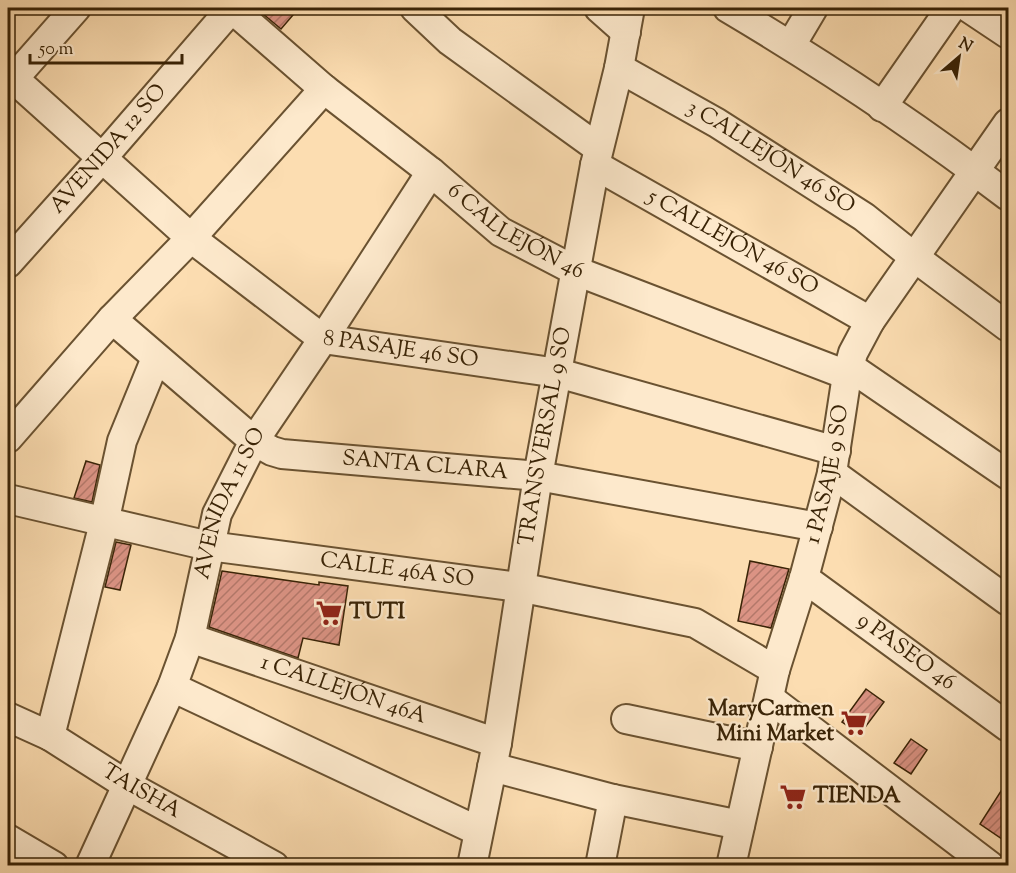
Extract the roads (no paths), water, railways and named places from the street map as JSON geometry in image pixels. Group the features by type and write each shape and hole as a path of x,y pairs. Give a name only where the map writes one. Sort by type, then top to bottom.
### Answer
{"street":[{"path":"10,82 76,8"},
{"name":"6 CALLEJÓN 46","path":"231,8 324,89 431,172 501,232 576,271 849,371"},
{"name":"AVENIDA 12 SO","path":"8,263 103,158 231,8"},
{"name":"5 CALLEJÓN 46 SO","path":"415,8 450,41 597,157 870,321"},
{"path":"599,8 628,20"},
{"path":"728,8 790,45 882,106 1008,196"},
{"path":"790,45 813,8"},
{"path":"882,106 951,8"},
{"path":"969,8 1008,34"},
{"name":"TRANSVERSAL 9 SO","path":"472,866 494,755 538,476 597,157 619,68 628,20"},
{"name":"3 CALLEJÓN 46 SO","path":"619,68 717,123 855,210 1008,327"},
{"name":"8 PASAJE 46 SO","path":"10,82 103,158 191,238 323,339 558,373 834,462"},
{"path":"8,438 112,318 191,238 324,89"},
{"name":"1 PASAJE 9 SO","path":"731,866 775,670 804,578 834,462 853,353 870,321 1008,123"},
{"name":"AVENIDA 11 SO","path":"90,866 172,687 190,638 218,514 254,441 431,172"},
{"name":"SANTA CLARA","path":"112,318 254,441 282,454 538,476 818,527"},
{"path":"50,736 104,523 122,441 156,358"},
{"path":"849,371 1008,475"},
{"path":"834,462 1008,601"},
{"name":"CALLE 46A SO","path":"8,499 209,546 519,587 695,623 775,670"},
{"name":"9 PASEO 46","path":"804,578 1008,728"},
{"name":"1 CALLEJÓN 46A","path":"190,638 613,799 740,825"},
{"path":"172,687 478,831"},
{"path":"769,698 990,866"},
{"name":"TAISHA","path":"8,717 50,736 127,785 274,866"},
{"path":"626,719 758,747"},
{"path":"600,866 613,799"},
{"path":"8,839 54,866"}],"place":[{"name":"TUTI","path":"329,613"},
{"name":"MaryCarmen Mini Market","path":"854,723"},
{"name":"TIENDA","path":"793,797"}]}
